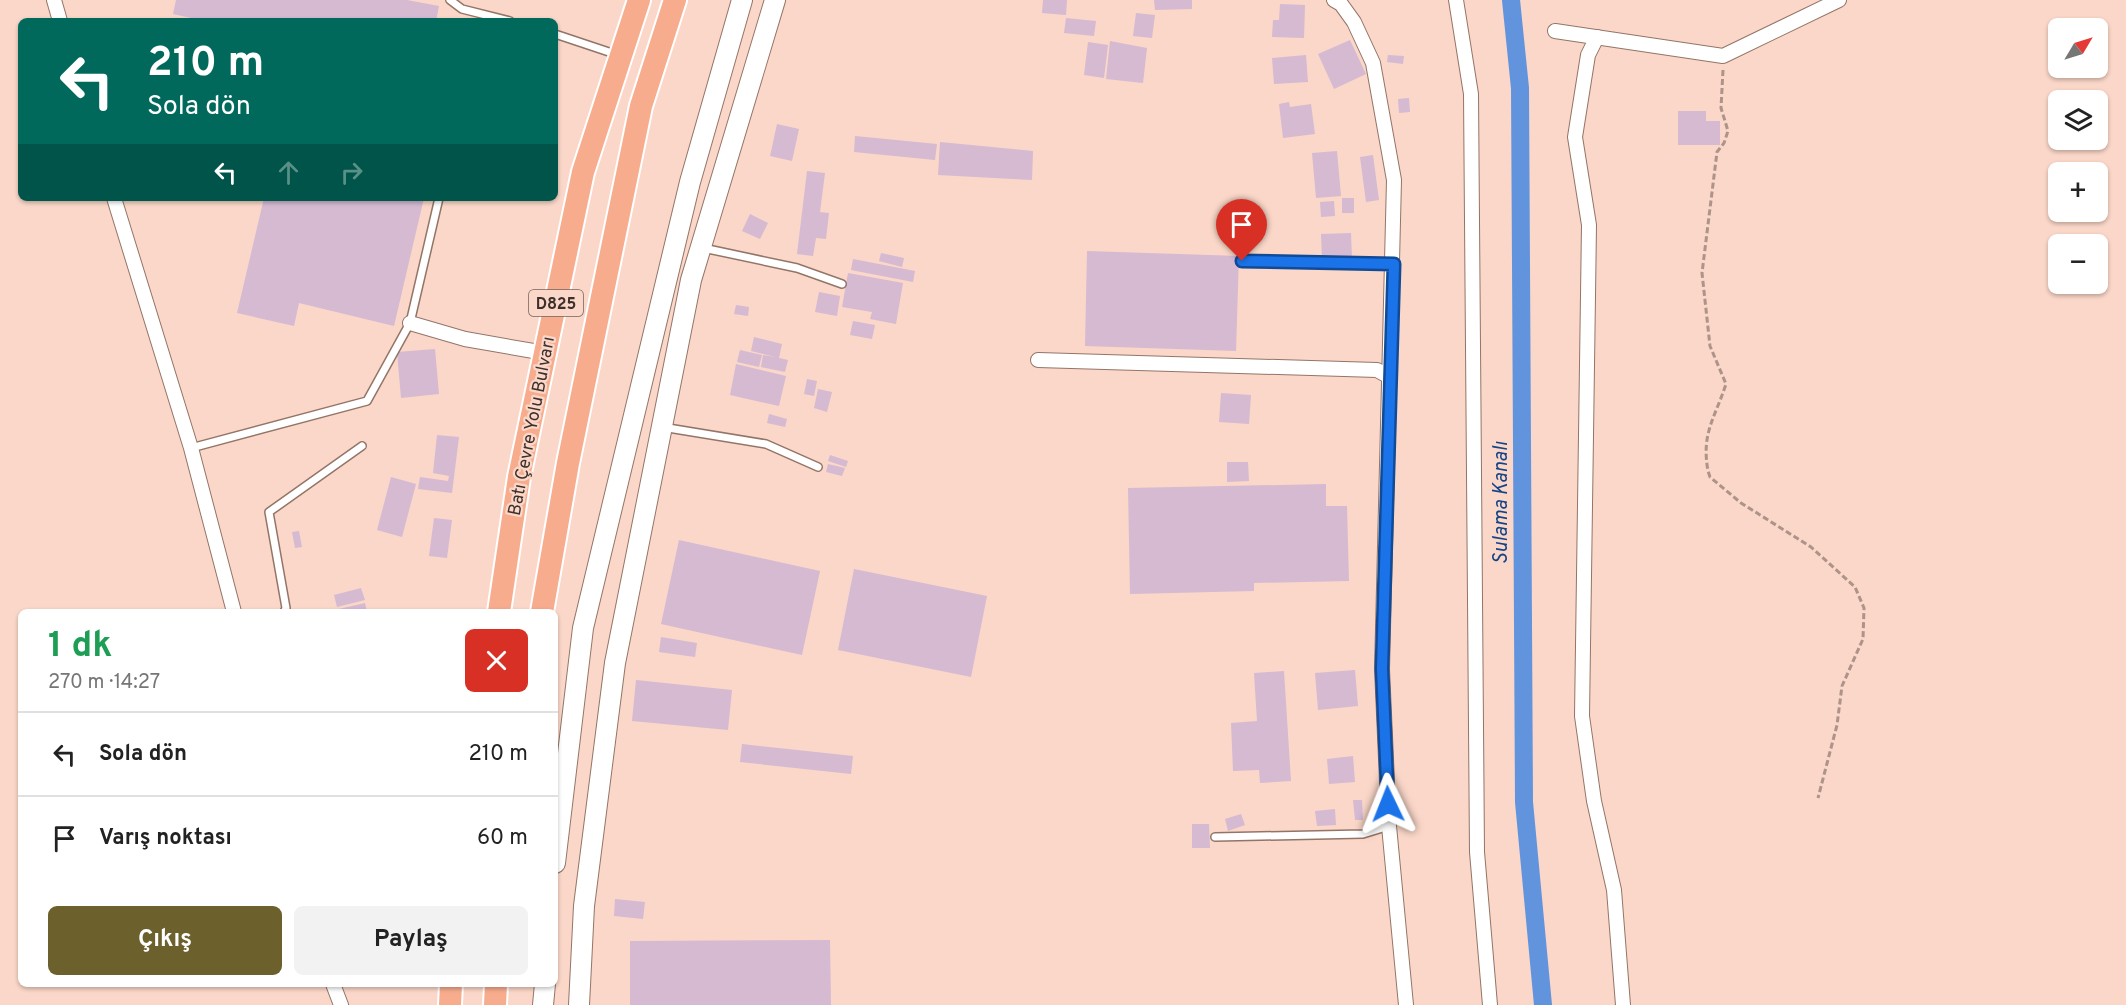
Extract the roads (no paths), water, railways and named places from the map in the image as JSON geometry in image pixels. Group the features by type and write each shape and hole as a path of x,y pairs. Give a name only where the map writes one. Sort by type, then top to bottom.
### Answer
{"highway":[{"name":"Batı Çevre Yolu Bulvarı","path":"499,609 519,477 583,172 639,0"},
{"name":"D825","path":"543,609 568,463 641,105 675,0"},
{"path":"450,1005 452,987"},
{"path":"495,1005 496,987"}],"main road":[{"path":"558,838 583,628 690,182 742,0"},
{"path":"579,1005 584,906 615,663 691,280 775,0"},
{"path":"543,1005 545,987"}],"street":[{"path":"54,0 59,18"},
{"path":"1334,0 1341,4 1354,22 1373,63 1394,180 1394,264 1388,376 1382,669 1389,826 1406,1005"},
{"path":"1456,0 1471,94 1477,852 1490,1005"},
{"path":"1555,31 1722,56 1839,0"},
{"path":"1597,37 1588,55 1575,137 1589,225 1582,716 1594,801 1614,890 1623,1005"},
{"path":"115,201 191,448 233,609"},
{"path":"410,322 465,339 545,353"},
{"path":"1038,360 1377,370 1388,376"},
{"path":"334,987 341,1005"}],"lane":[{"path":"450,0 462,9 498,18"},
{"path":"558,35 622,57"},
{"path":"191,448 367,401 410,322 438,201"},
{"path":"701,247 797,268 842,284"},
{"path":"1242,261 1394,264"},
{"path":"662,426 766,444 818,467"},
{"path":"286,609 269,512 362,446"},
{"path":"1215,837 1363,834 1389,826"}],"waterway":[{"name":"Sulama Kanalı","path":"1511,0 1520,88 1524,802 1543,1005"}]}
